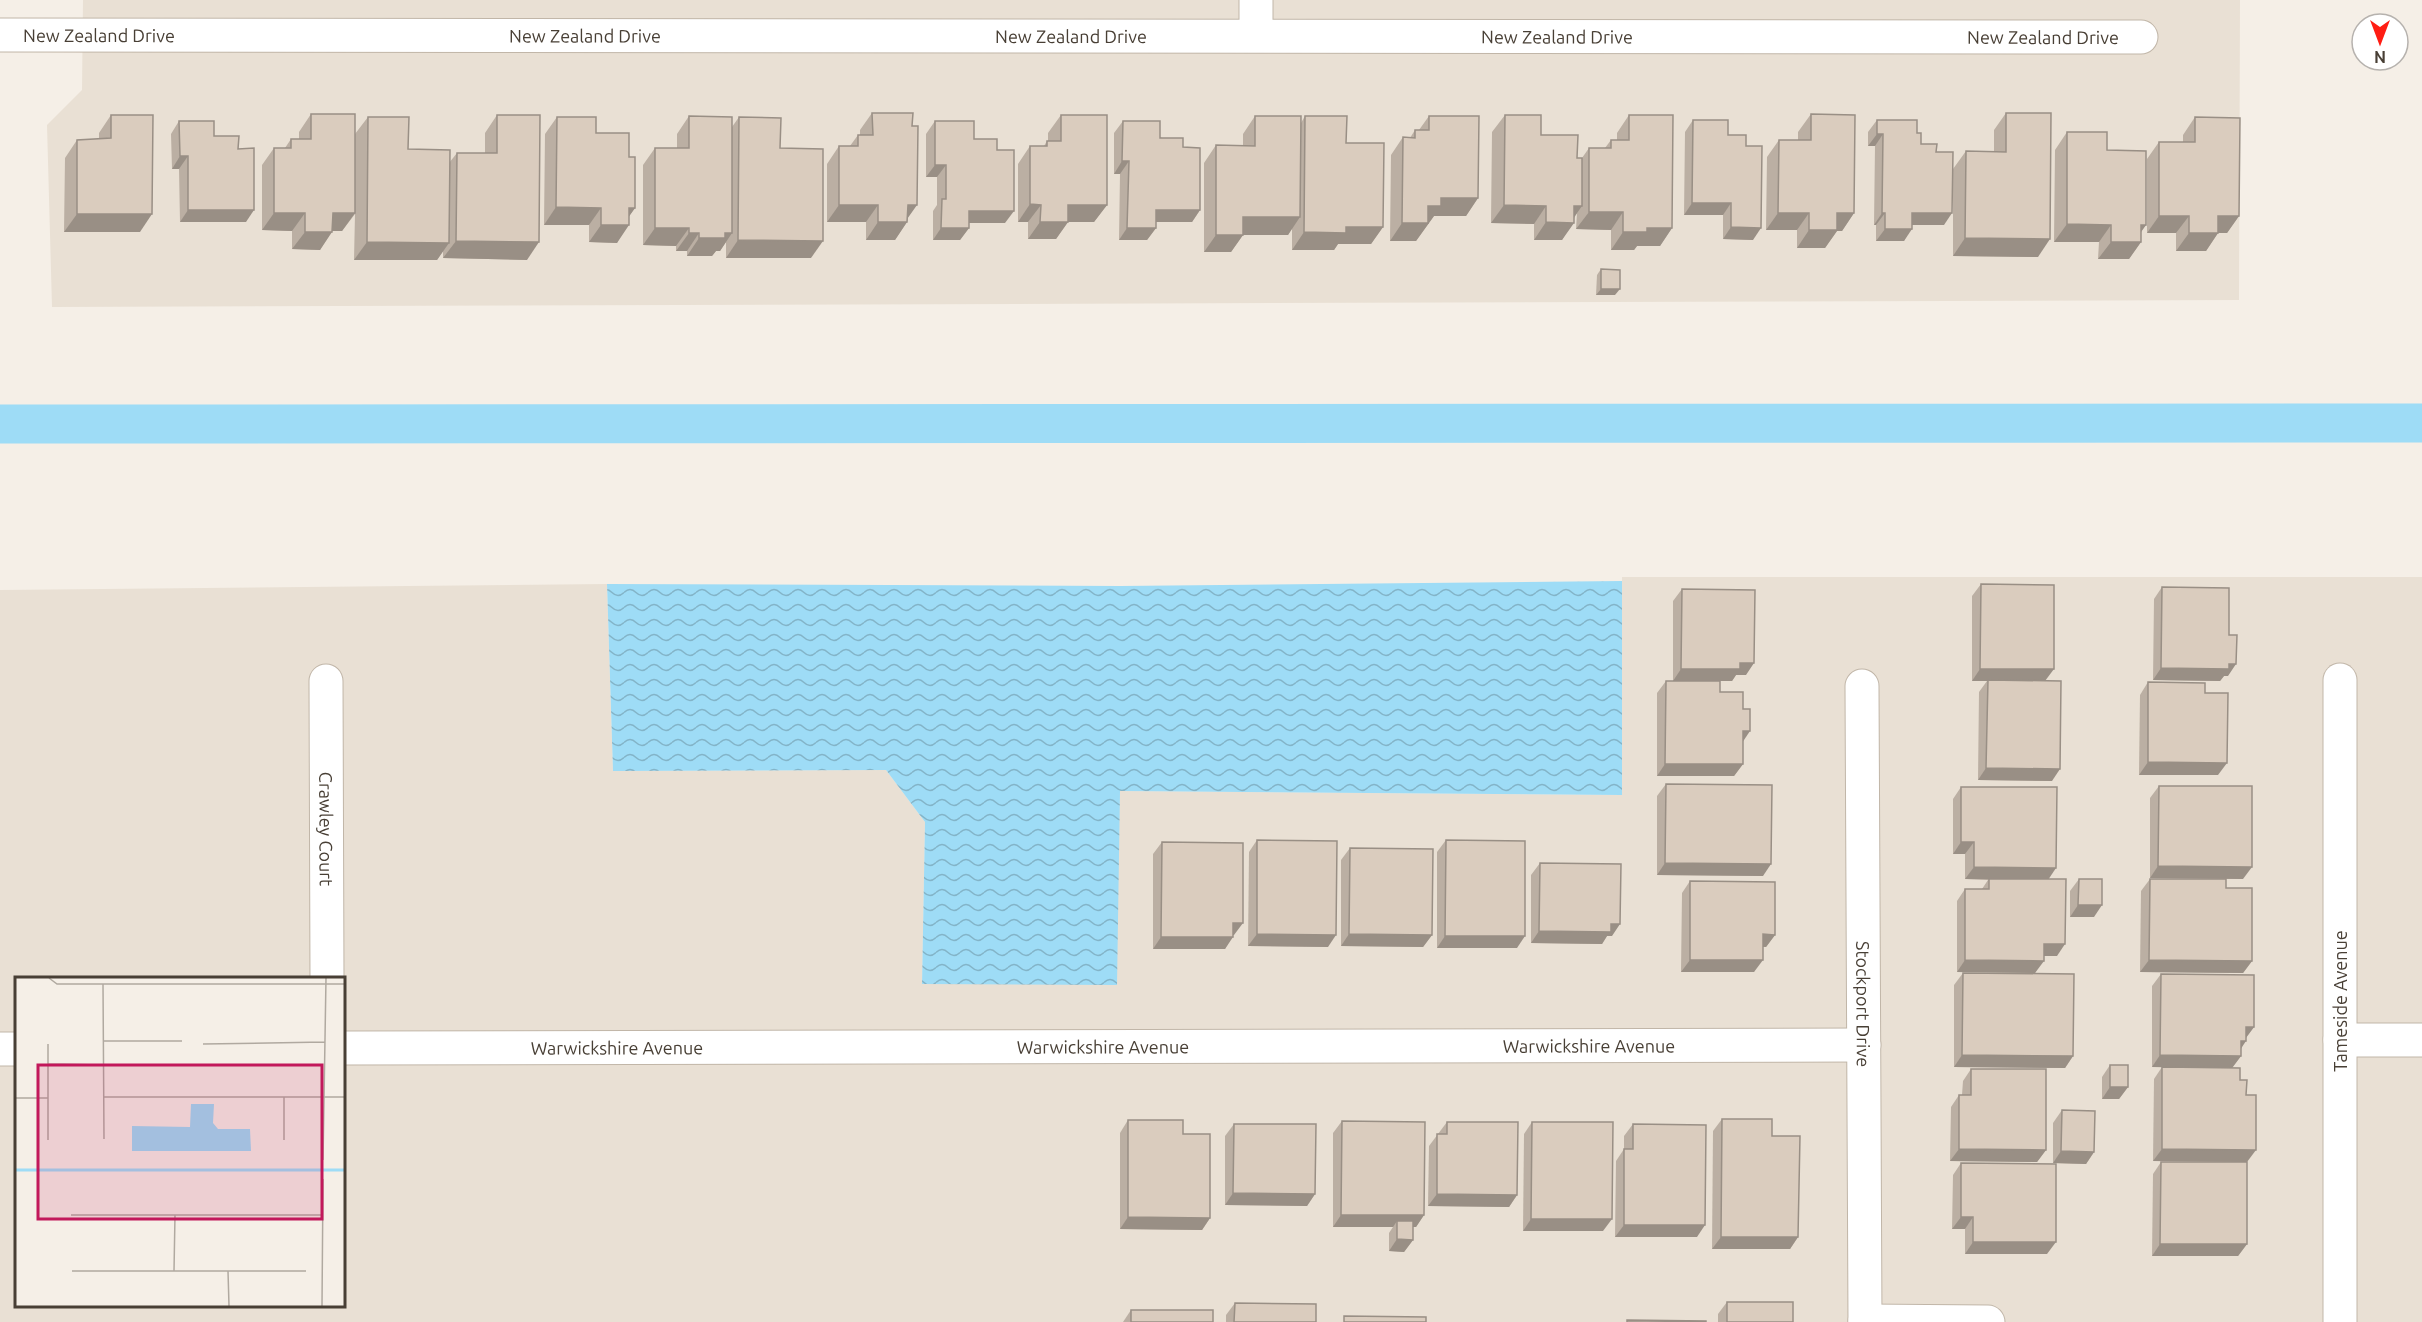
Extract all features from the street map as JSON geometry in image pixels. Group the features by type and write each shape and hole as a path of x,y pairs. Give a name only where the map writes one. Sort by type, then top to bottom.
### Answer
{"street":[{"path":"1256,0 1256,35"},
{"name":"New Zealand Drive","path":"0,35 2141,37"},
{"name":"Tameside Avenue","path":"2340,680 2340,1322"},
{"name":"Crawley Court","path":"326,681 327,977"},
{"name":"Stockport Drive","path":"1862,686 1865,1322"},
{"path":"2340,1040 2422,1040"},
{"name":"Warwickshire Avenue","path":"345,1048 1864,1045"},
{"path":"1865,1322 1988,1322"}],"shaded area":[{"path":"83,0 2240,0 2239,300 52,307 47,125 82,90"},
{"path":"1622,577 2422,577 2422,1322 0,1322 0,590 607,584 613,771 886,770 925,822 922,984 1120,791 1622,795"}],"water":[{"path":"1622,581 1622,795 1120,791 1117,985 922,984 925,822 886,770 613,771 607,584 1120,586"}],"building":[{"path":"872,113 913,113 912,126 918,126 917,205 908,205 907,222 878,222 878,205 839,205 839,146 858,146 858,135 873,135"},
{"path":"2006,113 2051,113 2050,239 1965,238 1966,151 2006,152"},
{"path":"311,114 355,114 355,213 333,213 332,232 305,232 305,213 274,213 274,148 291,148 291,139 311,139"},
{"path":"1811,114 1855,115 1854,213 1837,213 1837,230 1809,230 1809,213 1778,213 1779,140 1811,140"},
{"path":"111,115 153,115 152,214 77,214 77,140 111,138"},
{"path":"497,115 540,115 539,242 456,241 457,153 497,153"},
{"path":"1061,115 1107,115 1107,205 1068,205 1068,222 1040,222 1041,205 1030,204 1030,146 1047,146 1047,141 1061,141"},
{"path":"1505,115 1541,115 1541,135 1578,135 1577,158 1582,158 1582,206 1574,206 1574,223 1546,222 1546,206 1504,205"},
{"path":"1629,115 1673,115 1672,228 1647,228 1647,232 1623,232 1623,212 1589,212 1589,148 1611,148 1611,140 1629,140"},
{"path":"689,116 732,117 732,233 725,233 725,238 699,238 699,233 689,233 689,228 655,228 655,148 689,148"},
{"path":"1255,116 1301,116 1300,217 1243,217 1243,235 1216,235 1216,145 1255,146"},
{"path":"1305,116 1347,116 1346,143 1384,143 1383,227 1346,227 1346,233 1304,232"},
{"path":"1429,116 1479,116 1478,198 1441,198 1441,206 1428,206 1428,223 1402,223 1403,137 1415,138 1415,130 1429,130"},
{"path":"368,117 409,117 408,149 450,150 449,243 367,242"},
{"path":"557,117 596,117 596,133 629,133 629,157 635,157 635,208 629,208 629,225 601,225 601,208 556,207"},
{"path":"739,117 781,118 780,148 823,149 823,241 738,240"},
{"path":"2195,117 2240,118 2239,216 2218,216 2218,233 2189,233 2189,216 2159,216 2159,142 2195,142"},
{"path":"1693,120 1728,120 1728,135 1746,135 1746,146 1762,146 1761,228 1731,227 1731,203 1692,203"},
{"path":"1877,120 1917,120 1917,133 1921,133 1921,144 1937,144 1936,152 1953,152 1952,213 1912,213 1912,229 1885,229 1885,213 1882,213 1883,134 1877,134"},
{"path":"179,121 214,121 214,136 239,136 238,149 254,148 254,210 188,210 188,156 180,156"},
{"path":"935,121 974,121 974,139 997,139 997,150 1014,150 1014,211 969,211 969,228 941,228 942,199 946,199 946,165 935,165"},
{"path":"1123,121 1160,121 1160,138 1183,138 1183,147 1200,148 1200,210 1156,210 1156,228 1127,228 1129,161 1122,161"},
{"path":"2067,132 2107,132 2107,150 2146,151 2146,225 2141,225 2141,242 2111,242 2111,225 2067,224"},
{"path":"1601,269 1620,270 1620,289 1601,289"},
{"path":"1981,584 2054,585 2054,669 1980,669"},
{"path":"2162,587 2229,588 2229,635 2237,635 2236,664 2229,664 2229,669 2161,668"},
{"path":"1682,589 1755,590 1754,663 1740,663 1740,669 1681,669"},
{"path":"1988,680 2061,681 2060,769 1986,768"},
{"path":"1666,681 1720,681 1720,692 1743,692 1743,709 1750,709 1750,731 1743,731 1743,764 1665,764"},
{"path":"2148,682 2205,683 2205,693 2228,693 2227,763 2148,762"},
{"path":"1666,784 1772,785 1771,864 1665,863"},
{"path":"2159,786 2252,786 2252,867 2158,866"},
{"path":"1961,787 2057,787 2056,868 1974,867 1974,842 1961,842"},
{"path":"1257,840 1337,841 1336,935 1257,934"},
{"path":"1446,840 1525,841 1525,936 1445,936"},
{"path":"1162,842 1243,843 1243,923 1233,923 1233,937 1161,937"},
{"path":"1350,848 1433,849 1432,935 1349,934"},
{"path":"1540,863 1621,864 1620,924 1611,924 1611,932 1539,931"},
{"path":"1989,879 2066,879 2065,944 2044,944 2044,961 1965,960 1965,889 1989,889"},
{"path":"2079,879 2102,879 2102,905 2078,905"},
{"path":"2150,879 2226,879 2226,888 2252,888 2252,961 2149,960"},
{"path":"1690,881 1775,882 1775,935 1763,934 1763,960 1690,960"},
{"path":"1963,973 2074,974 2073,1056 1962,1055"},
{"path":"2161,974 2254,975 2254,1027 2246,1027 2246,1041 2241,1041 2241,1056 2160,1055"},
{"path":"2110,1065 2128,1065 2128,1087 2110,1087"},
{"path":"2162,1067 2240,1068 2240,1080 2247,1080 2246,1095 2256,1095 2256,1150 2162,1149"},
{"path":"1971,1069 2046,1069 2046,1150 1959,1149 1959,1095 1971,1095"},
{"path":"2062,1110 2095,1111 2094,1152 2061,1151"},
{"path":"1722,1119 1772,1119 1772,1136 1800,1136 1798,1237 1721,1237"},
{"path":"1128,1120 1183,1120 1183,1134 1210,1134 1210,1218 1128,1217"},
{"path":"1342,1121 1425,1122 1424,1215 1341,1215"},
{"path":"1447,1122 1518,1122 1517,1195 1437,1194 1437,1134 1447,1134"},
{"path":"1532,1122 1613,1122 1612,1219 1531,1219"},
{"path":"1234,1124 1316,1124 1315,1194 1233,1193"},
{"path":"1633,1124 1706,1125 1705,1225 1624,1225 1624,1149 1633,1149"},
{"path":"2161,1162 2247,1162 2247,1244 2160,1244"},
{"path":"1961,1163 2056,1164 2056,1242 1973,1242 1973,1217 1961,1217"},
{"path":"1397,1221 1413,1221 1413,1240 1397,1239"},
{"path":"1727,1302 1793,1302 1793,1322 1727,1322"},
{"path":"1235,1303 1316,1304 1316,1322 1234,1322"},
{"path":"1131,1310 1213,1310 1213,1322 1131,1322"},
{"path":"1344,1316 1426,1317 1426,1322 1344,1322"},
{"path":"1627,1320 1706,1321 1706,1322 1627,1322"}],"waterway":[{"path":"0,424 2422,423"}]}
